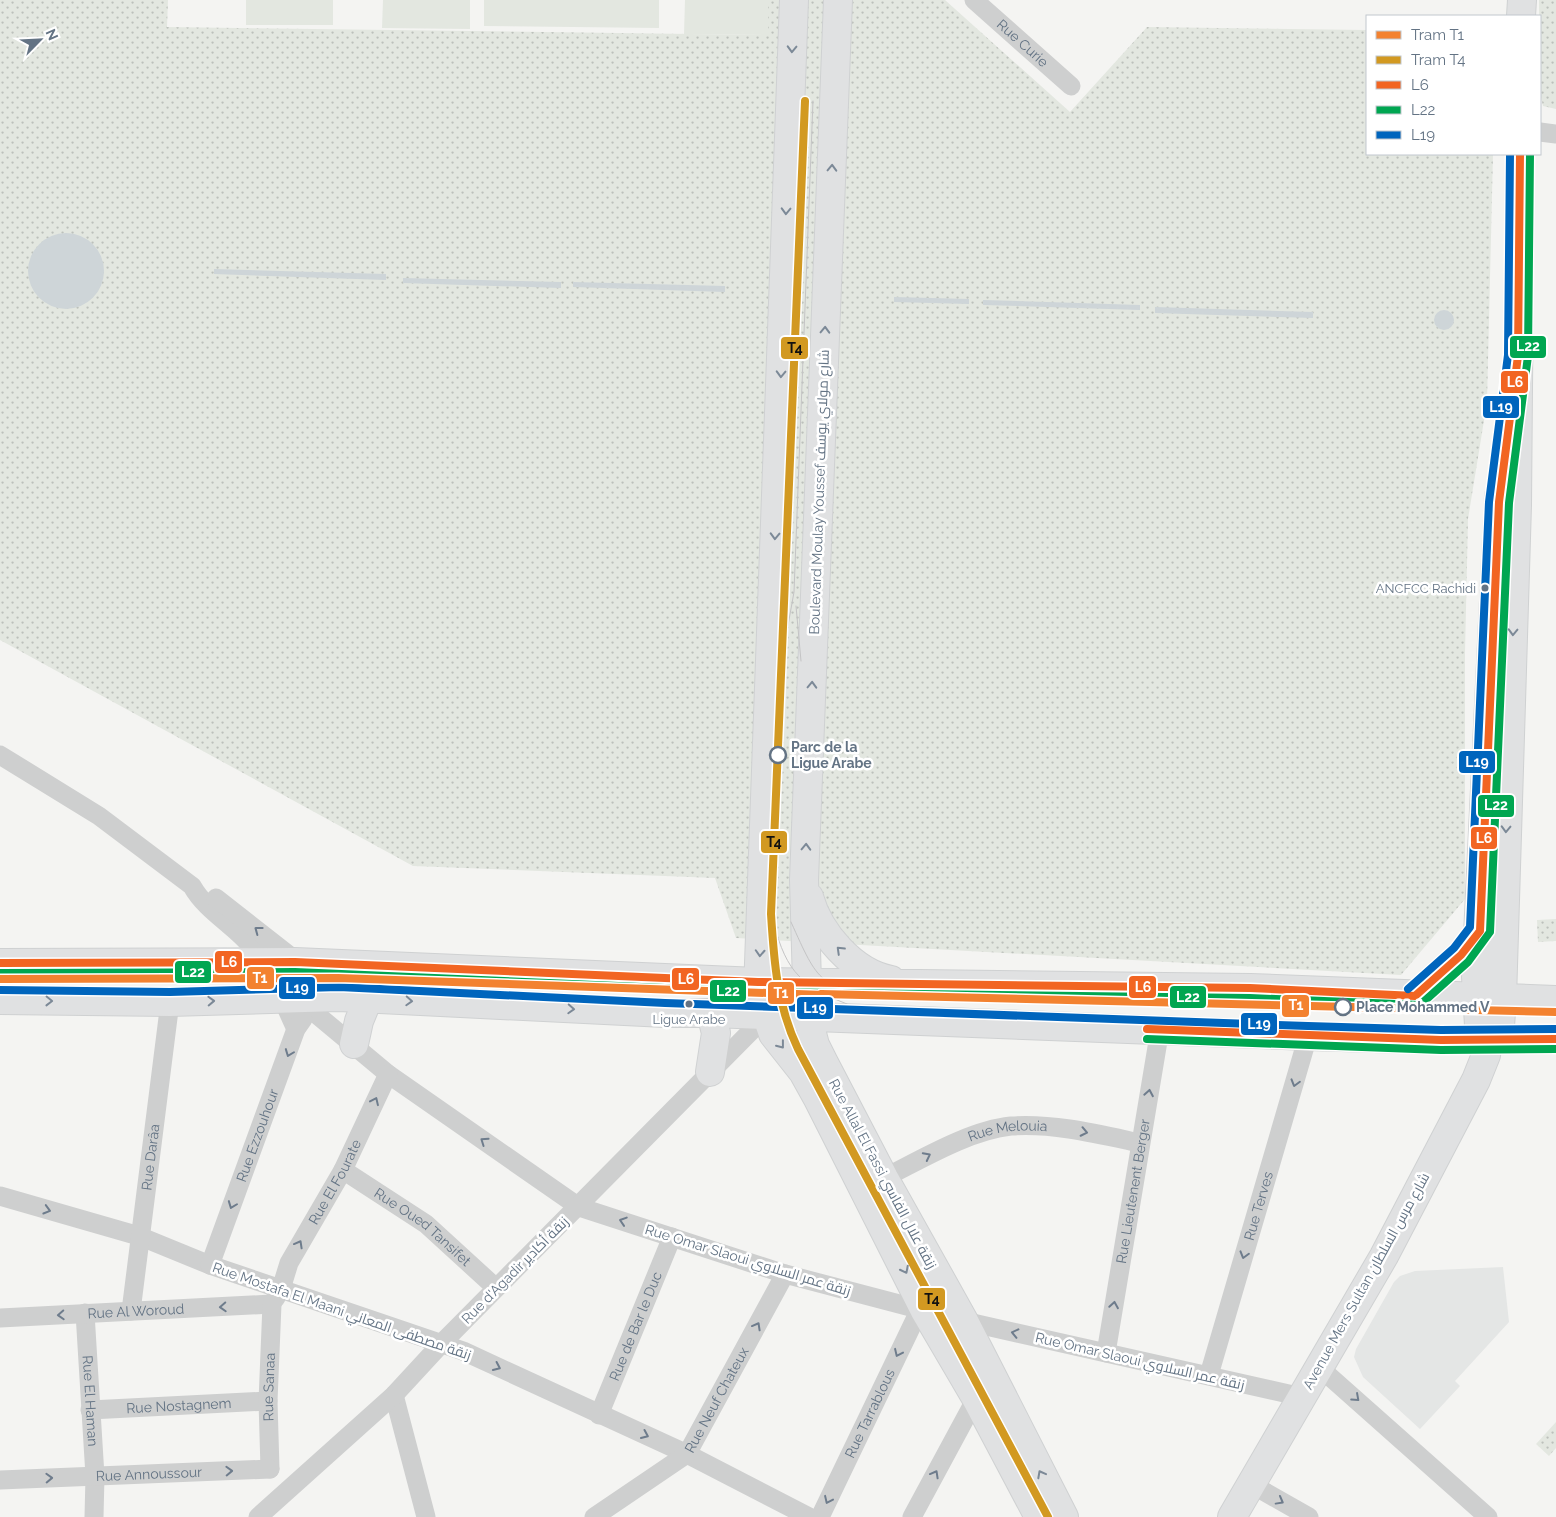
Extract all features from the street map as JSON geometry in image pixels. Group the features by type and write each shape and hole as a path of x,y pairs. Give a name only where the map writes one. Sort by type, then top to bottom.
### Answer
{"main road":[{"path":"758,982 794,0"},
{"name":"Boulevard Moulay Youssef شارع مولاي يوسف","path":"807,984 804,880 838,0"},
{"path":"1521,15 1522,0"},
{"path":"1489,999 1517,505 1520,155"},
{"path":"1489,999 1480,931 1499,502 1518,356"},
{"path":"804,880 813,910 833,943 845,954 881,978 915,984"},
{"path":"1415,996 1456,959 1480,931"},
{"path":"0,963 295,962 807,984 1250,988 1489,999 1556,1000"},
{"name":"Rue Allal El Fassi زنقة علال الفاسي","path":"758,982 758,992 773,1034 803,1072 818,1099 922,1310 984,1388 1064,1517"},
{"name":"Rue Allal El Fassi زنقة علال الفاسي","path":"807,984 808,1018 815,1045 884,1178 964,1321 984,1388 1039,1517"},
{"path":"354,1044 359,1021 368,999"},
{"path":"0,1000 299,1002 368,999 665,1013 1160,1029 1308,1036 1488,1040 1556,1039"},
{"name":"Avenue Mers Sultan شارع مرس السلطان","path":"1232,1517 1384,1256 1476,1080 1486,1055 1488,1040 1500,1026 1489,999"},
{"path":"710,1072 716,1033 711,1013"}],"street":[{"name":"Rue Curie","path":"974,0 1071,86"},
{"path":"0,754 99,816 192,886 208,892 283,948 295,962 299,1002 296,1029"},
{"path":"192,886 202,900 247,941 299,1002"},
{"name":"Rue Darâa","path":"131,1311 170,1002"},
{"name":"Rue Ezzouhour","path":"210,1265 296,1029 299,1002"},
{"name":"Rue Omar Slaoui زنقة عمر السلاوي","path":"299,1002 354,1044 388,1074 579,1207 785,1274 964,1321 1302,1397"},
{"name":"Rue d'Agadir زنقة أكادير","path":"258,1517 394,1395 442,1343 579,1207 766,1016"},
{"name":"Rue Lieutenent Berger","path":"1106,1353 1160,1029"},
{"name":"Rue Terves","path":"1209,1375 1308,1036"},
{"name":"Rue El Fourate","path":"276,1297 289,1263 343,1170 388,1074"},
{"name":"Rue Melouia","path":"884,1178 951,1145 1010,1126 1071,1129 1140,1143"},
{"name":"Rue Oued Tansifet","path":"343,1170 426,1224 496,1288"},
{"name":"Rue Mostafa El Maani زنقة مصطفى المعاني","path":"0,1196 139,1236 210,1265 276,1297 442,1343 687,1454 809,1517"},
{"name":"Rue de Bar le Duc","path":"599,1415 672,1237"},
{"name":"Rue Neuf Chateux","path":"594,1517 687,1454 785,1274"},
{"name":"Rue Al Woroud","path":"0,1318 131,1311 276,1297"},
{"name":"Rue Sanaa","path":"270,1469 268,1401 276,1297"},
{"name":"Rue Tarrablous","path":"820,1517 922,1310"},
{"name":"Rue El Haman","path":"85,1313 95,1476 94,1517"},
{"path":"1319,1367 1488,1517"},
{"path":"912,1517 984,1388"},
{"path":"394,1395 426,1517"},
{"name":"Rue Nostagnem","path":"90,1410 268,1401"},
{"path":"270,1469 287,1491"},
{"name":"Rue Annoussour","path":"0,1480 270,1469"},
{"path":"1251,1484 1309,1517"}],"shaded area":[{"path":"0,0 168,0 167,27 768,35 768,0 945,0 1070,112 1147,27 1366,30 1366,155 1493,155 1487,402 1468,519 1465,653 1465,899 1401,975 736,938 715,878 413,866 0,640"},
{"path":"246,0 333,0 333,25 246,25"},
{"path":"383,0 470,0 470,29 382,28"},
{"path":"484,0 659,0 659,28 484,26"},
{"path":"685,0 768,0 768,35 684,34"},
{"path":"1539,0 1556,0 1556,109 1543,106 1541,97 1541,15 1539,15"},
{"path":"59,233 73,233 87,239 98,250 104,264 101,286 93,298 73,309 59,309 45,303 34,292 28,278 28,264 34,250 45,239"},
{"path":"214,269 386,274 386,280 214,274"},
{"path":"403,278 561,282 561,288 403,283"},
{"path":"573,282 725,286 725,292 573,287"},
{"path":"894,297 969,299 969,304 894,302"},
{"path":"983,300 1140,305 1140,310 983,305"},
{"path":"1155,307 1313,312 1313,318 1155,313"},
{"path":"1444,310 1451,313 1454,320 1451,327 1444,330 1437,327 1434,320 1437,313"},
{"path":"1556,919 1556,941 1538,942 1537,920"},
{"path":"1503,1267 1509,1322 1455,1381 1460,1386 1420,1429 1363,1377 1354,1357 1356,1349 1394,1282 1400,1276 1415,1271"},
{"path":"1556,1422 1556,1448 1549,1456 1536,1444"}],"tram line":[{"name":"T4","path":"805,101 771,914 778,983 785,1016 798,1049 1048,1517"},
{"path":"782,659 794,592 813,101"},
{"path":"796,606 801,661"},
{"path":"771,914 781,948 795,971 815,989 847,1004"},
{"path":"791,922 808,959 824,979 848,990 888,996"},
{"name":"T1","path":"0,979 338,978 824,995 821,994 1556,1012"}],"transit line":[{"name":"L19","path":"1408,989 1454,948 1470,927 1489,502 1508,355 1510,155"},
{"name":"L6","path":"0,963 295,962 758,982 1250,988 1415,996 1461,955 1480,931 1499,502 1518,356 1520,155"},
{"name":"L22","path":"0,973 295,972 758,992 1250,998 1420,1005 1468,962 1490,932 1509,503 1528,356 1530,155"},
{"name":"L19","path":"0,990 170,992 339,987 665,1003 1308,1026 1441,1030 1556,1029"},
{"name":"L6","path":"1147,1029 1441,1040 1556,1039"},
{"name":"L22","path":"1147,1039 1441,1050 1556,1049"}],"place":[{"name":"ANCFCC Rachidi","path":"1485,588"},
{"name":"Parc de la Ligue Arabe","path":"778,755"},
{"name":"Ligue Arabe","path":"689,1004"},
{"name":"Place Mohammed V","path":"1343,1007"}]}
